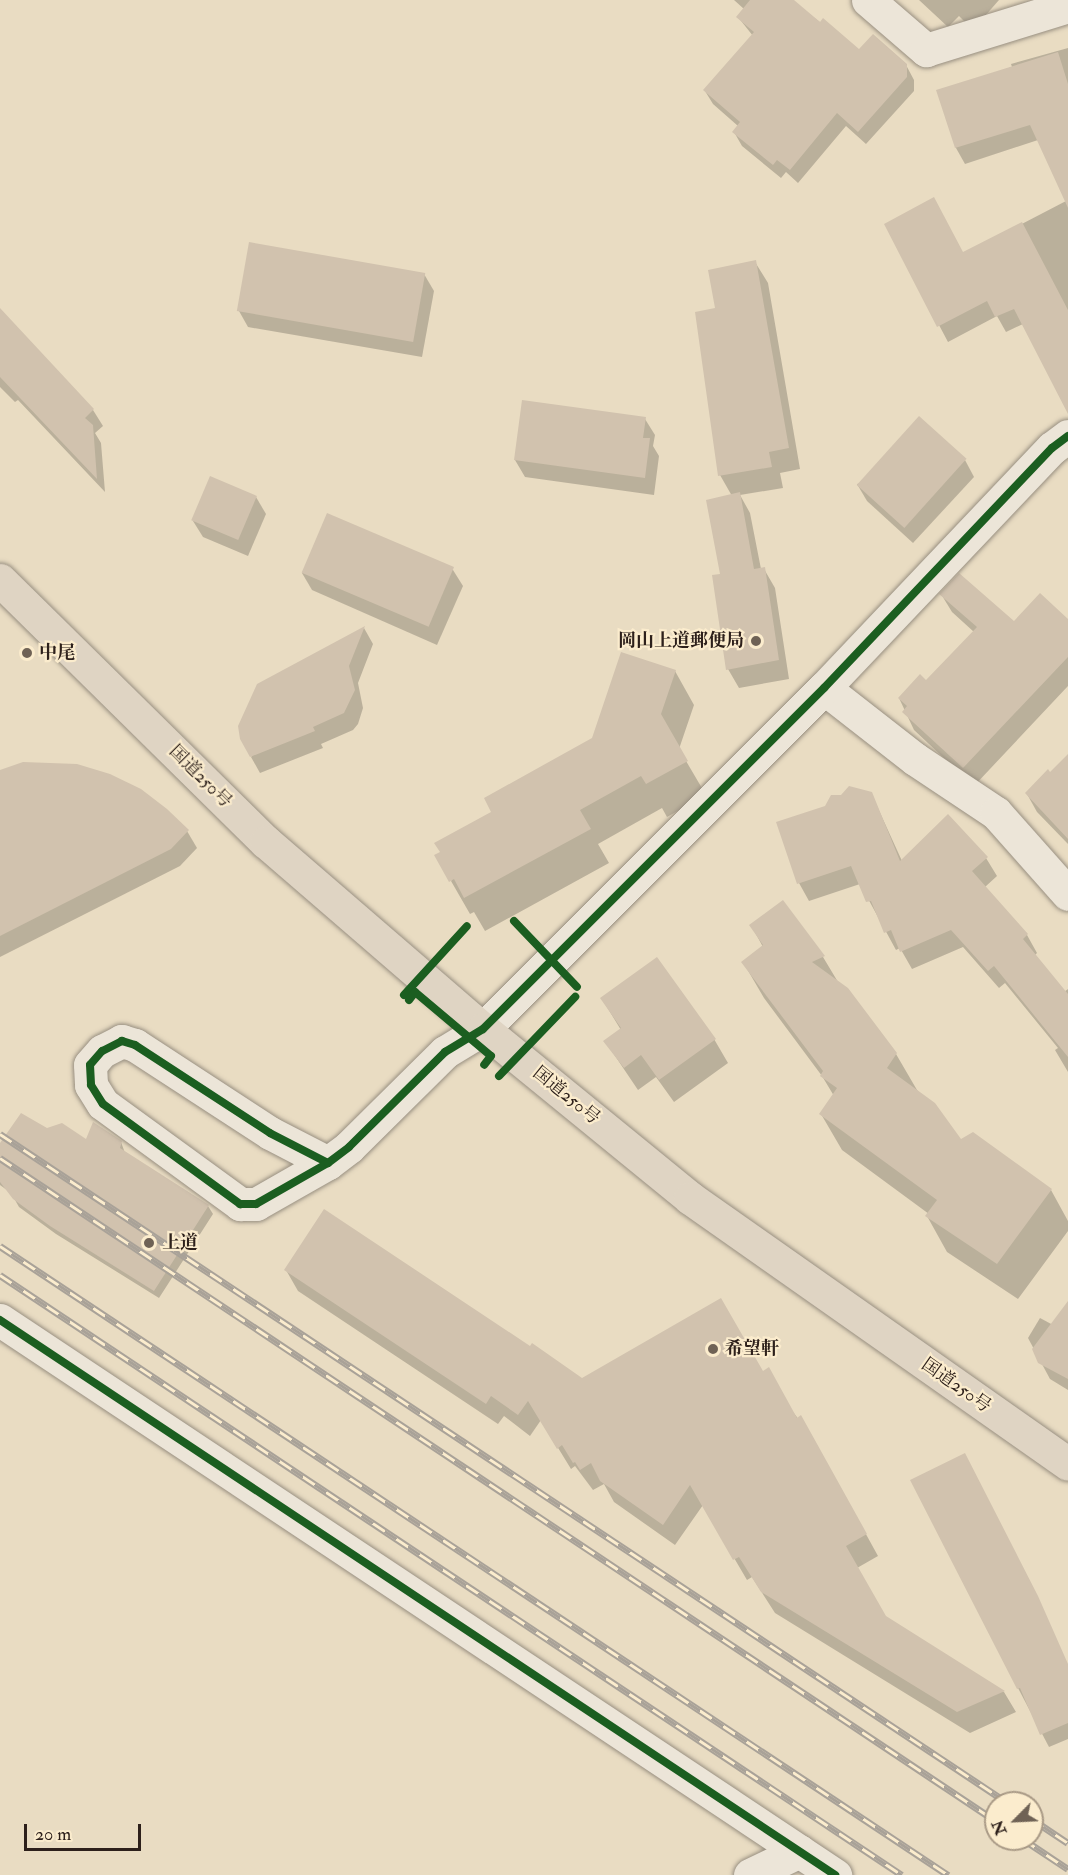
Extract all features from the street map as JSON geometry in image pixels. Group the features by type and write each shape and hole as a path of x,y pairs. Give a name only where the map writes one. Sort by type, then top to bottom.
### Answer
{"highway":[{"name":"国道250号","path":"0,580 266,842 483,1029 690,1198 1068,1464"}],"street":[{"path":"868,0 926,50 1068,6"},
{"path":"328,1163 270,1133 135,1045 122,1041 102,1051 90,1065 91,1085 103,1104 240,1204 256,1204 328,1163 349,1147 445,1052 483,1029 824,688 1052,448 1068,436"},
{"path":"824,688 915,759 996,813 1068,894"},
{"path":"0,1320 835,1875"},
{"path":"750,1875 800,1851"}],"building":[{"path":"750,0 794,0 820,22 823,18 859,49 873,34 907,64 907,77 858,132 837,113 790,170 777,160 773,165 732,132 740,122 703,90 754,32 736,17"},
{"path":"1058,52 1068,84 1068,208 1030,125 955,148 936,90"},
{"path":"934,197 963,252 1022,222 1068,310 1068,414 1014,309 995,317 987,301 937,327 884,224"},
{"path":"249,242 425,273 413,342 237,311"},
{"path":"756,260 789,448 769,452 772,467 718,476 695,312 715,308 708,270"},
{"path":"0,308 94,409 85,418 93,425 97,479 0,377"},
{"path":"522,400 646,417 643,438 650,438 645,478 514,460"},
{"path":"919,416 967,459 904,528 857,485"},
{"path":"210,476 257,496 238,540 191,520"},
{"path":"740,492 754,569 765,567 779,660 726,670 712,575 720,574 706,500"},
{"path":"327,513 454,567 429,627 302,573"},
{"path":"959,573 1014,621 1040,593 1068,619 1068,657 963,768 902,712 907,706 898,698 920,674 926,680 977,627 939,594"},
{"path":"365,626 349,666 355,690 344,713 313,727 315,731 250,757 240,739 238,726 257,684"},
{"path":"621,652 676,670 661,714 688,761 646,784 641,776 580,810 591,829 464,898 454,879 449,882 434,855 440,852 434,843 491,812 484,798 592,738"},
{"path":"1068,754 1068,839 1025,793 1048,769 1050,772"},
{"path":"23,762 77,764 110,774 141,789 189,830 171,849 0,936 0,770"},
{"path":"849,786 872,792 900,861 948,814 988,857 972,871 1028,934 1023,939 1068,994 1068,1057 994,966 988,971 951,930 900,952 891,930 884,933 871,901 866,902 851,866 797,884 776,822 825,806 831,795 841,795"},
{"path":"783,900 825,956 812,962 848,988 897,1053 887,1068 935,1103 961,1139 973,1132 1052,1189 997,1264 925,1216 937,1200 819,1114 837,1088 820,1076 823,1071 741,962 763,945 749,925"},
{"path":"657,957 716,1039 659,1080 641,1055 624,1068 603,1041 621,1028 600,998"},
{"path":"21,1113 47,1128 62,1123 86,1139 93,1122 122,1141 120,1148 209,1205 154,1291 50,1226 13,1199 0,1182 0,1143"},
{"path":"324,1209 530,1346 532,1343 582,1378 721,1298 763,1371 769,1367 797,1418 801,1415 867,1534 846,1546 886,1616 1005,1691 957,1712 761,1592 739,1557 733,1560 690,1485 663,1525 600,1481 591,1463 580,1470 562,1445 557,1449 528,1401 518,1415 491,1396 486,1404 284,1270"},
{"path":"1068,1301 1068,1379 1038,1363 1032,1349"},
{"path":"965,1453 1038,1596 1068,1664 1068,1723 1040,1735 1020,1688 1017,1689 910,1480"}],"railway":[{"path":"0,1134 990,1791"},
{"path":"0,1158 984,1813"},
{"path":"0,1246 948,1875"},
{"path":"0,1275 902,1875"},
{"path":"1044,1827 1068,1843"},
{"path":"1041,1851 1068,1869"}],"cycle path":[{"path":"328,1163 270,1133 135,1045 122,1041 102,1051 90,1065 91,1085 103,1104 240,1204 256,1204 328,1163 349,1147 445,1052 483,1029 824,688 1052,448 1068,436"},
{"path":"514,921 577,987"},
{"path":"404,995 467,926"},
{"path":"409,1000 415,992 491,1056 484,1065"},
{"path":"499,1076 575,997"},
{"path":"0,1320 835,1875"}],"place":[{"name":"岡山上道郵便局","path":"756,641"},
{"name":"中尾","path":"27,653"},
{"name":"上道","path":"149,1243"},
{"name":"希望軒","path":"713,1349"}]}
